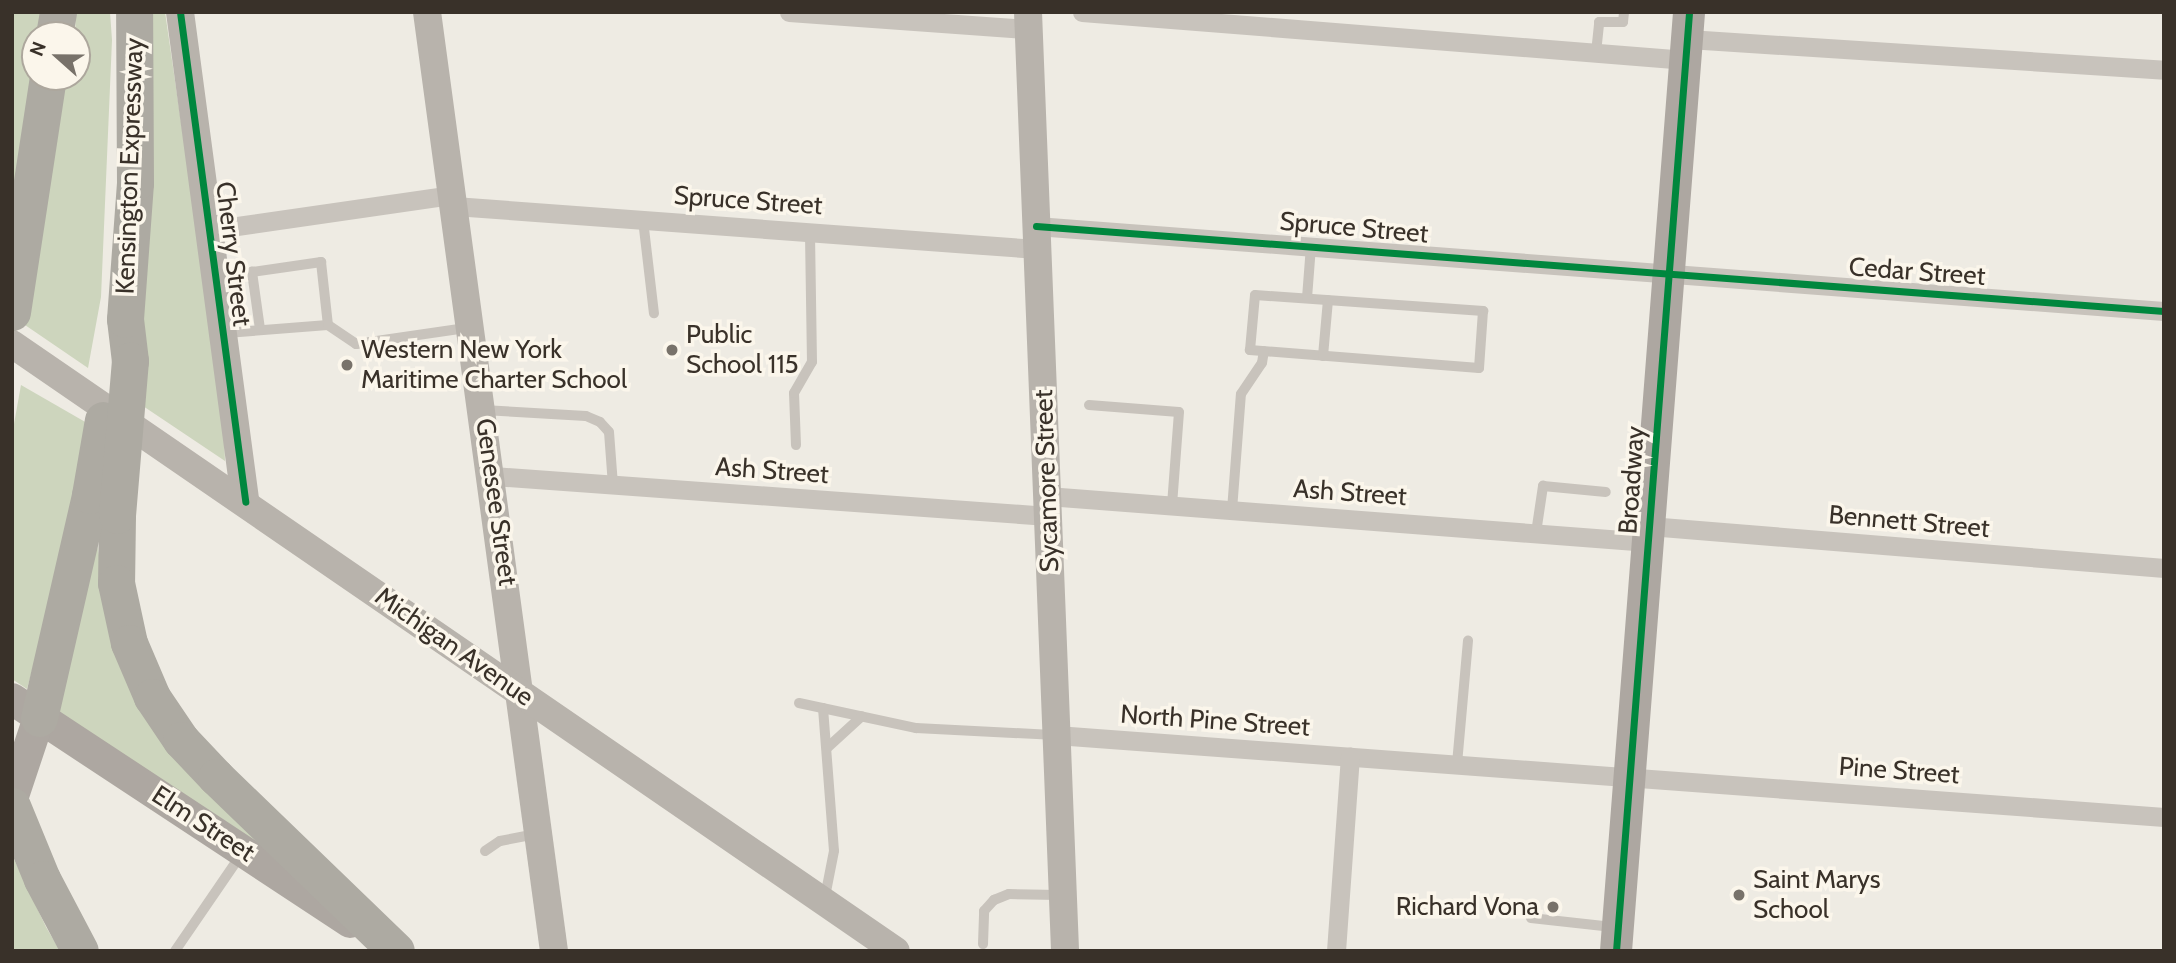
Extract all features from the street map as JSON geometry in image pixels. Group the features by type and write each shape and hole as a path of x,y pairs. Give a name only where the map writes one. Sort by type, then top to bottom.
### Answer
{"highway":[{"name":"Kensington Expressway","path":"104,505 130,361 125,319 135,183 134,12"},
{"path":"12,312 46,91"},
{"path":"26,708 104,505"},
{"path":"104,505 129,643 152,696 181,740 207,768 394,951"},
{"path":"12,806 42,879 80,951"}],"main road":[{"name":"Broadway","path":"1617,939 1686,27"},
{"path":"12,799 26,708"},
{"name":"Elm Street","path":"26,708 394,951"}],"street":[{"name":"Cherry Street","path":"180,12 245,502"},
{"name":"Genesee Street","path":"427,12 493,477 554,951"},
{"path":"789,12 1028,21"},
{"path":"1082,12 1597,53 1686,27 2164,70"},
{"name":"Sycamore Street","path":"1028,21 1065,951"},
{"name":"Spruce Street","path":"209,230 453,201 643,220 810,232 1311,246 1668,274"},
{"name":"Cedar Street","path":"1668,274 2164,311"},
{"name":"Michigan Avenue","path":"12,344 896,951"},
{"name":"Ash Street","path":"493,477 1048,506 1172,506 1536,533 1649,534"},
{"name":"Bennett Street","path":"1649,534 2164,568"},
{"name":"North Pine Street","path":"1056,735 1630,777"},
{"path":"1336,951 1350,757"},
{"name":"Pine Street","path":"1630,777 2164,817"}],"lane":[{"path":"1597,53 1600,22 1623,22 1624,12"},
{"path":"643,220 654,313"},
{"path":"796,445 794,393 812,362 810,232"},
{"path":"1307,298 1311,246"},
{"path":"260,329 252,272 321,262 328,325"},
{"path":"1255,295 1307,298 1483,311 1479,368 1250,350 1255,295"},
{"path":"1323,356 1328,300"},
{"path":"222,333 328,325 356,344 471,328"},
{"path":"1232,510 1241,394 1262,363 1264,351"},
{"path":"1089,405 1179,412 1172,506"},
{"path":"483,410 586,416 600,422 609,432 613,485"},
{"path":"1536,533 1543,486 1606,492"},
{"path":"1457,764 1468,640"},
{"name":"North Pine Street","path":"799,703 916,727 1056,735"},
{"path":"824,708 834,851 824,901"},
{"path":"827,748 862,716"},
{"path":"485,851 500,841 539,834"},
{"path":"175,951 244,850"},
{"path":"983,944 984,911 994,900 1009,894 1063,895"},
{"path":"1531,918 1617,939"}],"green space":[{"path":"12,12 45,12 44,21 21,21 21,91 33,91 12,223"},
{"path":"75,12 110,12 112,40 101,297 88,368 25,325 64,91 91,91 91,21 75,21"},
{"path":"151,12 165,12 223,410 225,461 137,402 151,214"},
{"path":"21,385 87,423 72,525 27,689 12,679 12,435"},
{"path":"95,534 114,635 279,856 64,719 57,708"},
{"path":"12,855 46,927 60,951 12,951"}],"cycle path":[{"path":"180,12 245,502"},
{"path":"1616,951 1689,12"},
{"path":"1036,226 2164,311"}],"place":[{"name":"Public School 115","path":"672,350"},
{"name":"Western New York Maritime Charter School","path":"347,365"},
{"name":"Saint Marys School","path":"1739,895"},
{"name":"Richard Vona","path":"1553,907"}]}
